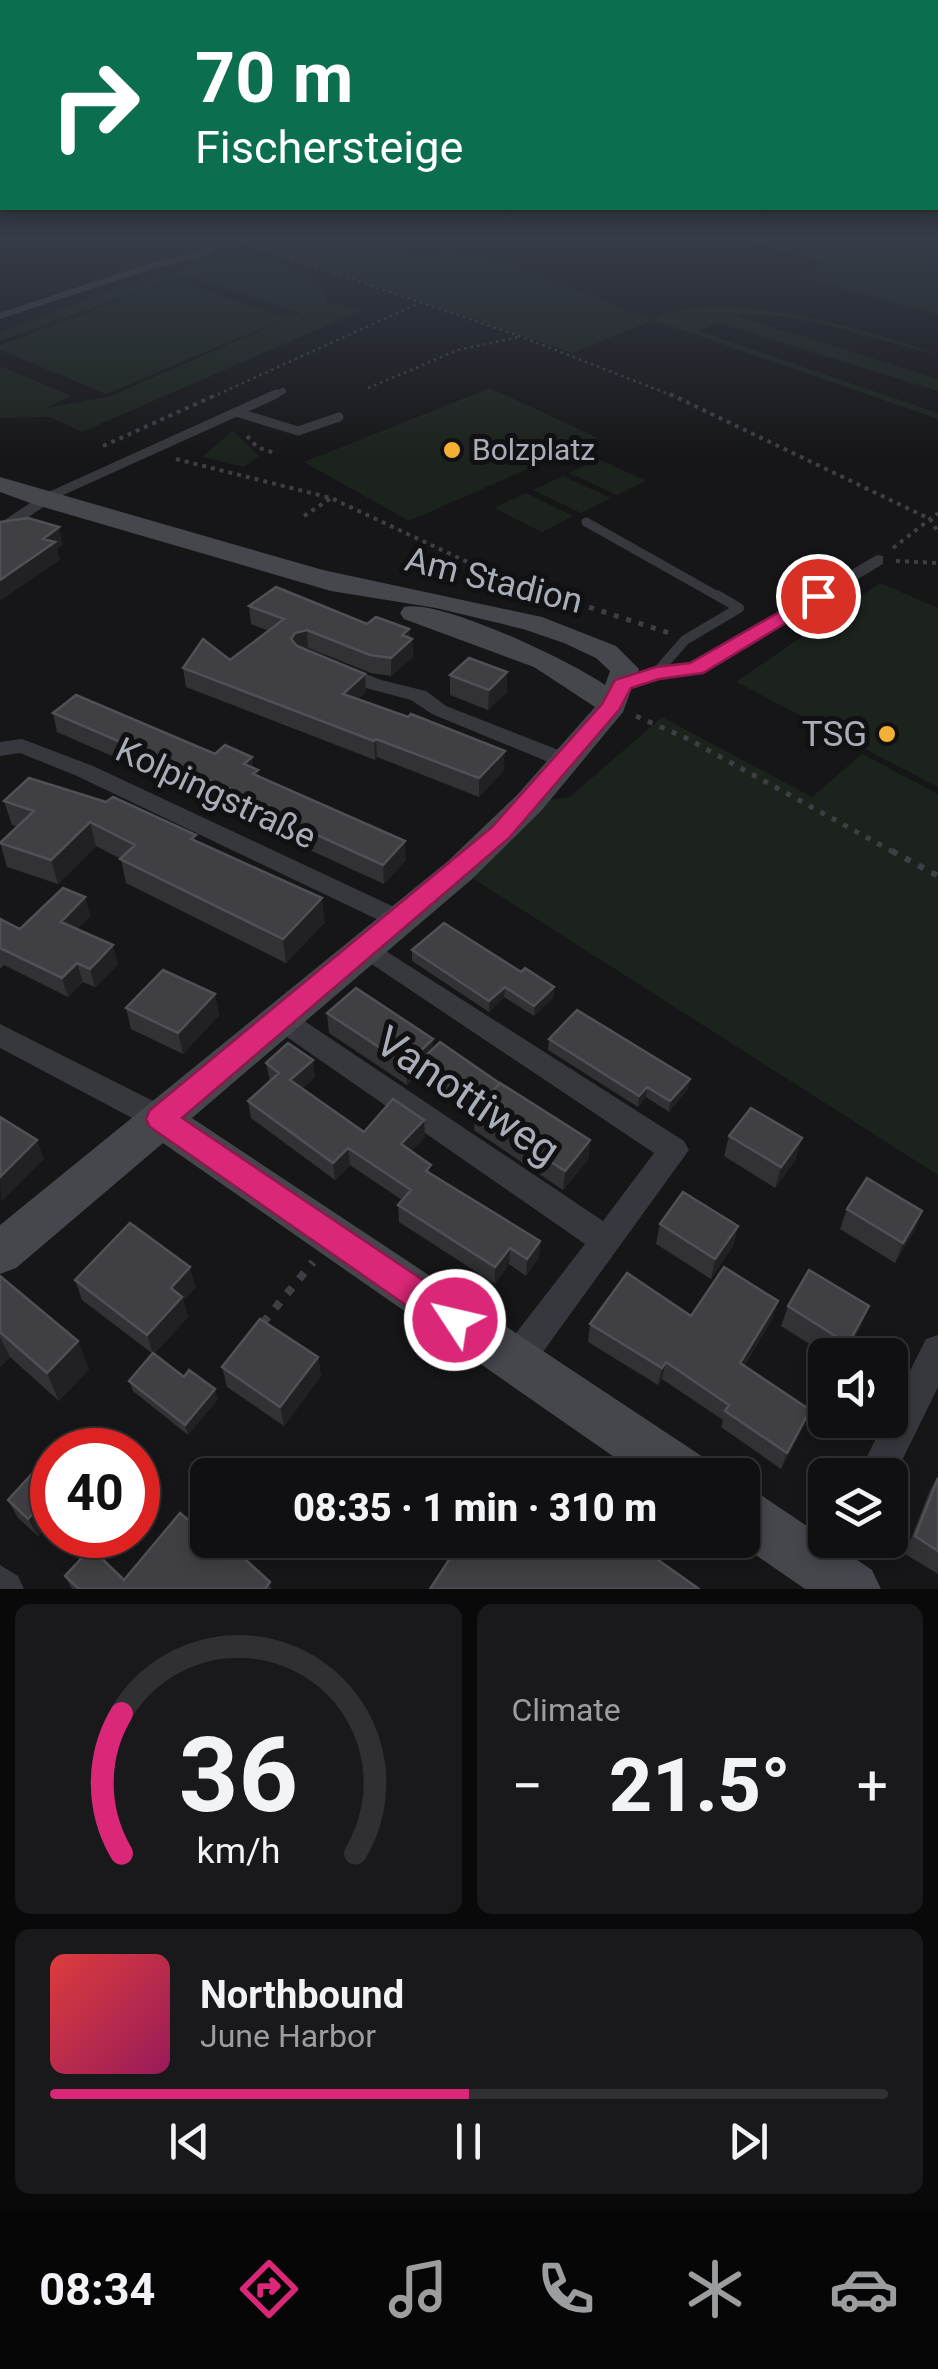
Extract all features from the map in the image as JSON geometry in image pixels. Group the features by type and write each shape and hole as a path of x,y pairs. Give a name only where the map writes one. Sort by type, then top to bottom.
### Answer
{"street":[{"name":"Am Stadion","path":"0,484 42,500 258,555 568,672 617,695 625,669 618,658 578,637 462,606 321,578"},
{"path":"0,531 42,500"},
{"path":"0,1254 500,833 566,761 617,695 656,673 696,668 877,560"},
{"path":"326,665 381,687 402,688 429,698 439,710 566,761"},
{"name":"Kolpingstraße","path":"0,749 22,746 85,771 398,919"},
{"path":"367,948 505,1043 674,1150 515,1362"},
{"name":"Vanottiweg","path":"281,1019 607,1241"},
{"path":"0,1034 160,1119 659,1458"},
{"path":"884,1458 938,1351"},
{"path":"760,1524 841,1567"}],"lane":[{"path":"42,500 282,391"},
{"path":"236,412 298,431 349,421"},
{"path":"327,423 338,417"},
{"path":"586,522 739,608 685,640 656,673"}],"path":[{"path":"102,446 400,311"},
{"path":"447,311 703,408 930,519 938,532"},
{"path":"368,388 458,350 522,337"},
{"path":"148,452 330,498 510,582 685,640"},
{"path":"304,516 330,498"},
{"path":"877,560 938,513"},
{"path":"877,560 938,563"},
{"path":"617,695 686,738 938,876"},
{"path":"261,1326 334,1237"}],"shaded area":[{"path":"55,311 84,311 0,341 0,332"},
{"path":"91,311 267,311 287,318 106,394 0,350 0,345"},
{"path":"294,311 360,311 82,432 50,417 0,418 0,366 72,396 46,408 111,396 300,313"},
{"path":"449,311 630,311 652,320 676,311 771,311 836,324 938,355 807,321 757,314 738,316 938,379 938,391 718,323 698,331 938,413 938,419 653,320 573,353"},
{"name":"Bolzplatz","path":"490,388 598,438 409,521 304,462"},
{"path":"233,431 259,456 244,467 202,457"},
{"path":"598,459 646,481 617,495 569,473"},
{"path":"563,476 611,498 581,513 533,490"},
{"path":"526,493 573,516 542,532 494,508"},
{"name":"TSG","path":"880,583 938,608 938,787 736,682"},
{"path":"662,717 812,797 862,754 938,794 938,1175 460,870 529,803 570,797"}],"building":[{"path":"28,518 59,527 43,539 55,542 0,580 0,522"},
{"path":"276,587 367,624 376,617 409,629 402,635 412,639 391,658 370,655 307,630 295,633 291,639 297,646 365,674 343,694 408,717 411,714 505,751 479,778 183,668 203,639 230,660 284,619 249,606"},
{"path":"469,658 507,672 489,690 450,675"},
{"path":"76,695 215,754 225,745 252,757 244,764 258,770 253,774 405,841 383,865 264,811 269,806 53,713"},
{"path":"29,778 106,802 113,797 196,835 191,839 322,898 283,939 120,859 135,845 90,822 51,860 0,843 34,811 4,801"},
{"path":"63,888 85,897 61,922 113,945 90,969 77,963 62,978 0,948 0,919 20,929"},
{"path":"444,923 521,972 525,968 554,987 534,1006 505,987 489,1001 412,950"},
{"path":"163,970 215,994 178,1033 126,1008"},
{"path":"356,988 433,1039 406,1065 327,1013"},
{"path":"577,1010 690,1079 670,1101 647,1087 639,1096 549,1039"},
{"path":"440,1042 500,1083 481,1104 419,1062"},
{"path":"288,1043 313,1060 290,1080 364,1132 393,1099 424,1120 401,1144 431,1165 426,1171 540,1241 527,1259 510,1248 495,1267 398,1205 411,1190 348,1148 333,1163 248,1101 279,1073 266,1063"},
{"path":"500,1083 590,1140 565,1171 474,1111"},
{"path":"751,1108 802,1138 781,1167 729,1136"},
{"path":"0,1117 37,1140 0,1177"},
{"path":"867,1178 922,1211 903,1243 847,1209"},
{"path":"683,1192 738,1226 715,1259 660,1224"},
{"path":"130,1223 190,1267 171,1288 182,1297 147,1335 75,1280"},
{"path":"724,1267 778,1301 740,1363 808,1409 787,1453 725,1411 729,1405 666,1362 662,1368 590,1324 627,1273 691,1316"},
{"path":"809,1270 869,1306 851,1338 839,1338 788,1306"},
{"path":"0,1276 78,1341 47,1373 0,1332"},
{"path":"260,1319 318,1357 280,1407 222,1367"},
{"path":"153,1353 184,1377 189,1370 215,1389 185,1425 129,1381"},
{"path":"30,1476 28,1519 8,1500"},
{"path":"938,1478 938,1551 915,1536"},
{"path":"180,1513 190,1521 190,1558 244,1558 270,1582 265,1589 79,1589 65,1576 82,1558 101,1558 124,1580 142,1558 160,1558 160,1537"},
{"path":"450,1558 655,1558 699,1589 430,1589"}],"place":[{"name":"Bolzplatz","path":"452,450"},
{"name":"TSG","path":"887,734"}],"route":[{"path":"455,1320 160,1119 500,833 612,706 622,684 656,673 696,668 818,596"}]}
